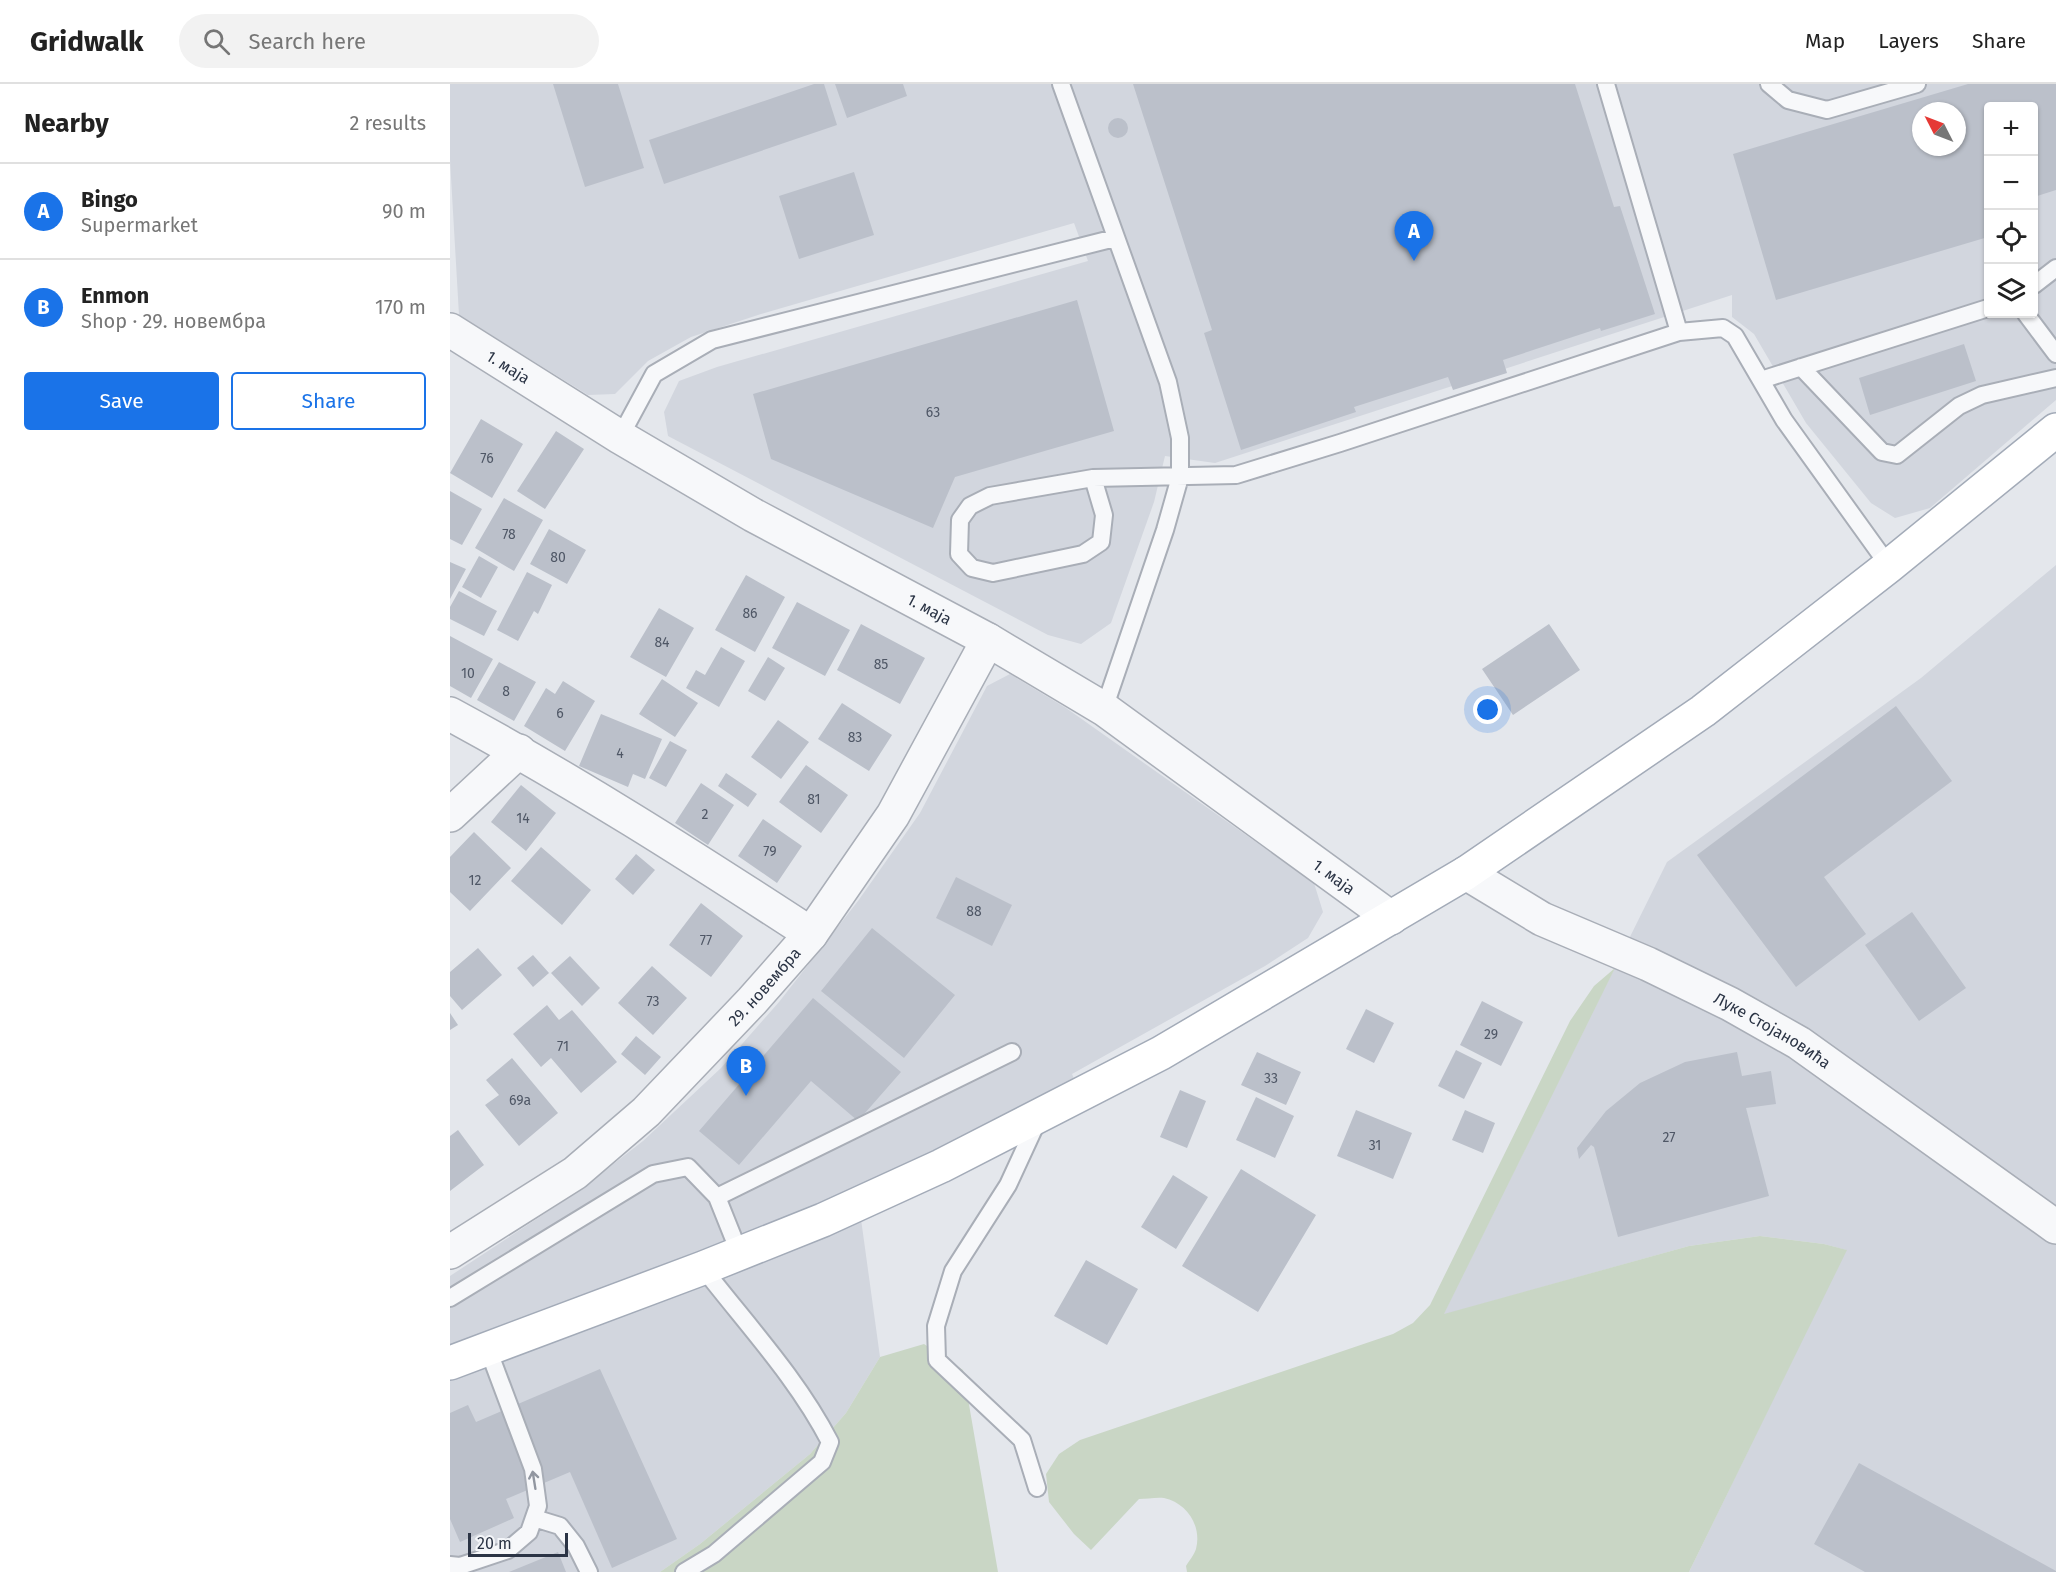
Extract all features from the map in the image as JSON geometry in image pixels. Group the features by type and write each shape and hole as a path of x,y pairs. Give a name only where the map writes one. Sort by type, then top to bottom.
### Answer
{"main road":[{"path":"450,1363 703,1268 834,1215 941,1166 1161,1053 1466,873 1703,711 1889,566 2056,430"}],"street":[{"name":"1. маја","path":"450,330 620,437 753,515 988,640 1104,709 1391,918"},
{"name":"29. новембра","path":"450,1252 575,1173 646,1112 752,1001 811,934 893,815 988,640"},
{"path":"450,714 519,751 698,861 811,934"},
{"path":"450,815 519,751"},
{"name":"Луке Стојановића","path":"1466,873 1542,919 1648,964 1730,1004 1799,1043 2056,1227"}],"lane":[{"path":"1061,84 1168,382 1180,438 1180,477 1166,530 1104,709"},
{"path":"1606,84 1679,332"},
{"path":"1769,84 1788,100 1827,110 1917,84"},
{"path":"620,437 654,374 712,340 1115,238"},
{"path":"2038,282 2056,268"},
{"path":"1761,380 1984,310"},
{"path":"2029,318 2056,354"},
{"path":"1093,478 1104,515 1101,542 1083,554 993,573 972,568 959,554 960,520 970,506 990,496 1093,478 1236,475 1340,444 1679,332 1722,328 1735,336 1784,420 1889,566"},
{"path":"1801,367 1882,452 1897,455 1959,405 1982,395 2056,378"},
{"path":"717,1197 1012,1052"},
{"path":"1037,1488 1022,1440 937,1360 936,1326 954,1271 1008,1185 1040,1116"},
{"path":"450,1298 653,1174 688,1167 717,1197 739,1252"},
{"path":"684,1572 714,1554 822,1462 830,1442 814,1411 703,1268"},
{"path":"450,1565 460,1566 508,1550 529,1532 538,1506 533,1469 488,1349"},
{"path":"534,1518 560,1526 576,1546 589,1572"}],"shaded area":[{"path":"450,84 2056,84 2056,400 1930,508 1895,518 1871,503 1806,423 1754,334 1732,317 1732,295 1215,463 1165,456 1154,502 1111,623 1081,644 1048,635 668,436 664,412 679,381 717,367 1088,261 1074,223 761,314 691,337 648,361 615,394 588,395 459,315 450,160"},
{"path":"2056,565 2056,1572 1689,1572 1846,1250 1824,1244 1760,1236 1689,1246 1443,1315 1667,862 1921,678"},
{"path":"1010,674 1066,708 1314,883 1323,912 1308,938 1265,966 1072,1074 1087,1109 861,1219 880,1357 846,1413 810,1454 700,1544 660,1572 450,1572 450,1276 576,1193 643,1141 721,1068 779,1002 858,901 920,813 987,686"}],"green space":[{"path":"1615,968 1444,1314 1689,1246 1760,1236 1824,1244 1847,1250 1689,1572 1187,1572 1186,1566 1196,1549 1195,1524 1186,1510 1164,1498 1139,1499 1091,1550 1074,1534 1049,1502 1046,1474 1059,1454 1080,1440 1393,1334 1413,1323 1430,1305 1570,1021 1594,986"},
{"path":"924,1344 963,1370 998,1572 660,1572 700,1544 810,1454 846,1413 880,1357"}],"building":[{"path":"553,84 618,84 644,168 585,187"},
{"path":"814,84 824,84 837,125 664,184 649,140"},
{"path":"835,84 903,84 907,96 847,118"},
{"path":"1133,84 1575,84 1614,207 1620,206 1655,314 1601,331 1600,328 1503,360 1507,373 1453,390 1448,377 1354,407 1356,412 1241,450 1204,333 1212,330"},
{"path":"1968,84 2056,84 2056,190 2038,196 2038,102 1984,102 1984,238 1776,300 1733,154"},
{"path":"1118,118 1125,121 1128,128 1125,135 1118,138 1111,135 1108,128 1111,121"},
{"path":"854,172 874,235 799,259 779,196"},
{"path":"1077,300 1114,431 955,477 933,528 771,459 753,394"},
{"path":"1964,344 1976,381 1870,415 1859,378"},
{"path":"481,419 523,444 492,498 450,473"},
{"path":"556,431 584,449 545,509 517,491"},
{"path":"450,491 482,509 462,545 450,539"},
{"path":"504,498 543,520 514,571 475,548"},
{"path":"549,529 586,550 567,584 530,564"},
{"path":"479,556 498,567 481,598 462,587"},
{"path":"450,562 466,569 450,599"},
{"path":"527,572 552,585 538,614 534,611 518,641 497,630"},
{"path":"746,575 785,597 755,652 715,630"},
{"path":"459,591 497,611 484,636 450,619 450,607"},
{"path":"797,602 850,630 825,676 772,648"},
{"path":"659,608 694,628 666,677 630,657"},
{"path":"861,624 925,658 900,704 837,670"},
{"path":"1549,624 1580,670 1513,715 1482,669"},
{"path":"450,636 493,659 471,698 450,686"},
{"path":"721,647 745,661 719,707 686,688 696,670 705,675"},
{"path":"768,657 785,668 765,701 748,691"},
{"path":"499,662 536,682 514,721 477,700"},
{"path":"662,679 698,703 675,737 639,714"},
{"path":"563,681 595,701 565,751 524,726 546,688 555,694"},
{"path":"842,703 892,735 869,771 818,739"},
{"path":"1896,706 1952,781 1824,877 1866,934 1796,987 1697,855"},
{"path":"601,714 662,739 645,779 633,774 628,787 579,766"},
{"path":"778,720 809,742 781,779 751,757"},
{"path":"670,741 687,750 666,787 649,778"},
{"path":"806,765 848,795 821,833 779,802"},
{"path":"726,773 757,794 748,807 718,786"},
{"path":"701,783 734,805 708,845 675,823"},
{"path":"521,785 556,813 526,851 491,822"},
{"path":"763,819 802,846 777,883 738,856"},
{"path":"474,832 511,868 470,911 450,892 450,857"},
{"path":"541,847 591,890 562,925 511,881"},
{"path":"636,854 655,870 633,895 615,879"},
{"path":"956,877 1012,905 992,946 936,918"},
{"path":"701,903 743,936 711,977 669,945"},
{"path":"1912,912 1966,988 1919,1021 1865,945"},
{"path":"872,928 955,995 904,1058 821,991"},
{"path":"478,948 502,975 462,1010 450,996 450,972"},
{"path":"533,955 549,973 533,987 517,968"},
{"path":"570,956 600,988 582,1006 551,973"},
{"path":"652,966 687,998 653,1035 618,1003"},
{"path":"813,998 901,1072 858,1121 811,1081 739,1165 699,1131"},
{"path":"1482,1001 1523,1022 1501,1066 1460,1045"},
{"path":"547,1005 559,1020 572,1010 617,1062 581,1093 551,1058 541,1067 513,1034"},
{"path":"1366,1009 1394,1023 1374,1063 1346,1049"},
{"path":"450,1013 458,1025 450,1030"},
{"path":"636,1036 661,1057 645,1075 621,1054"},
{"path":"1456,1050 1482,1063 1464,1099 1438,1086"},
{"path":"1257,1052 1301,1072 1286,1105 1241,1085"},
{"path":"1737,1052 1742,1076 1771,1071 1776,1104 1746,1108 1769,1196 1618,1237 1594,1147 1591,1145 1579,1159 1577,1148 1606,1111 1640,1083 1685,1062"},
{"path":"512,1058 558,1113 519,1146 485,1105 499,1095 486,1080"},
{"path":"1180,1090 1206,1101 1187,1148 1160,1137"},
{"path":"1256,1097 1294,1116 1275,1158 1236,1140"},
{"path":"1356,1110 1412,1133 1393,1179 1337,1156"},
{"path":"1465,1110 1495,1123 1483,1153 1452,1140"},
{"path":"458,1130 484,1165 450,1191 450,1136"},
{"path":"1241,1169 1316,1215 1258,1312 1182,1266"},
{"path":"1173,1175 1208,1197 1176,1249 1141,1227"},
{"path":"1086,1260 1138,1289 1107,1345 1054,1316"},
{"path":"600,1369 677,1539 612,1568 570,1472 506,1499 514,1518 460,1542 450,1519 450,1413 468,1405 476,1422"},
{"path":"1859,1463 2056,1572 1865,1572 1814,1544"},
{"path":"558,1552 566,1572 509,1572"}],"place":[{"name":"Bingo","path":"1414,261"},
{"name":"Enmon","path":"746,1096"}]}
